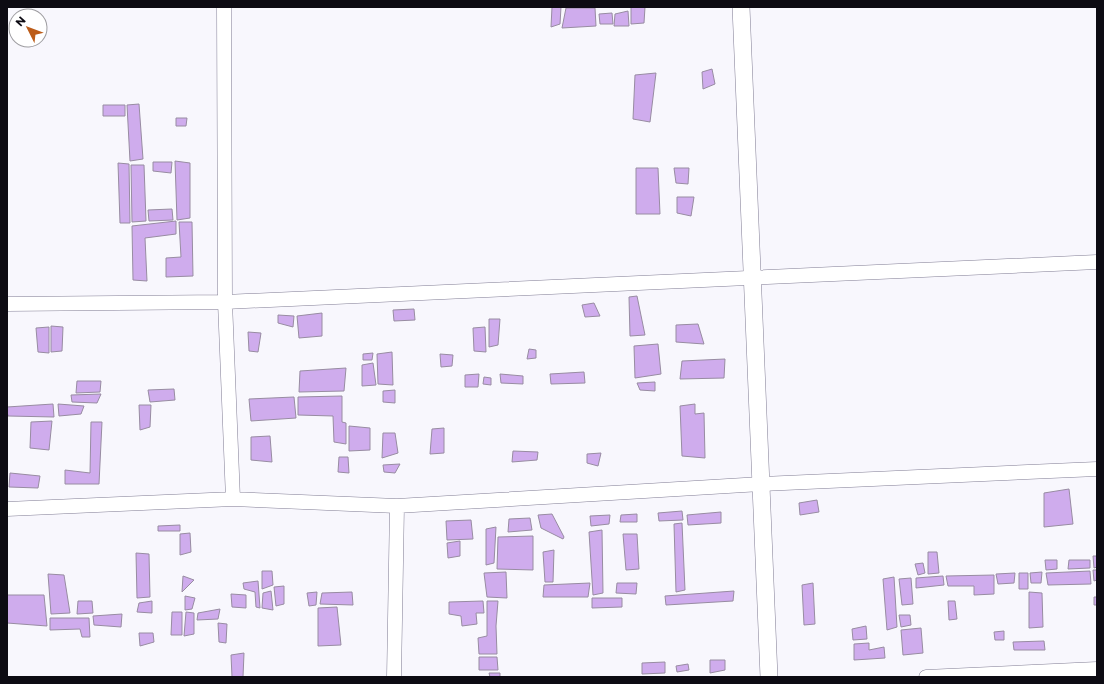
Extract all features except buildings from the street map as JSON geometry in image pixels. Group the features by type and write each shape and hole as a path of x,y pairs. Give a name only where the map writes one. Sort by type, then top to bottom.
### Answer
{"street":[{"path":"224,7 225,302 233,499"},
{"path":"741,7 769,677"},
{"path":"7,304 225,302 1097,262"},
{"path":"7,509 233,499 397,506 761,484 1097,469"},
{"path":"394,677 397,506"},
{"path":"926,677 1097,668"}]}
